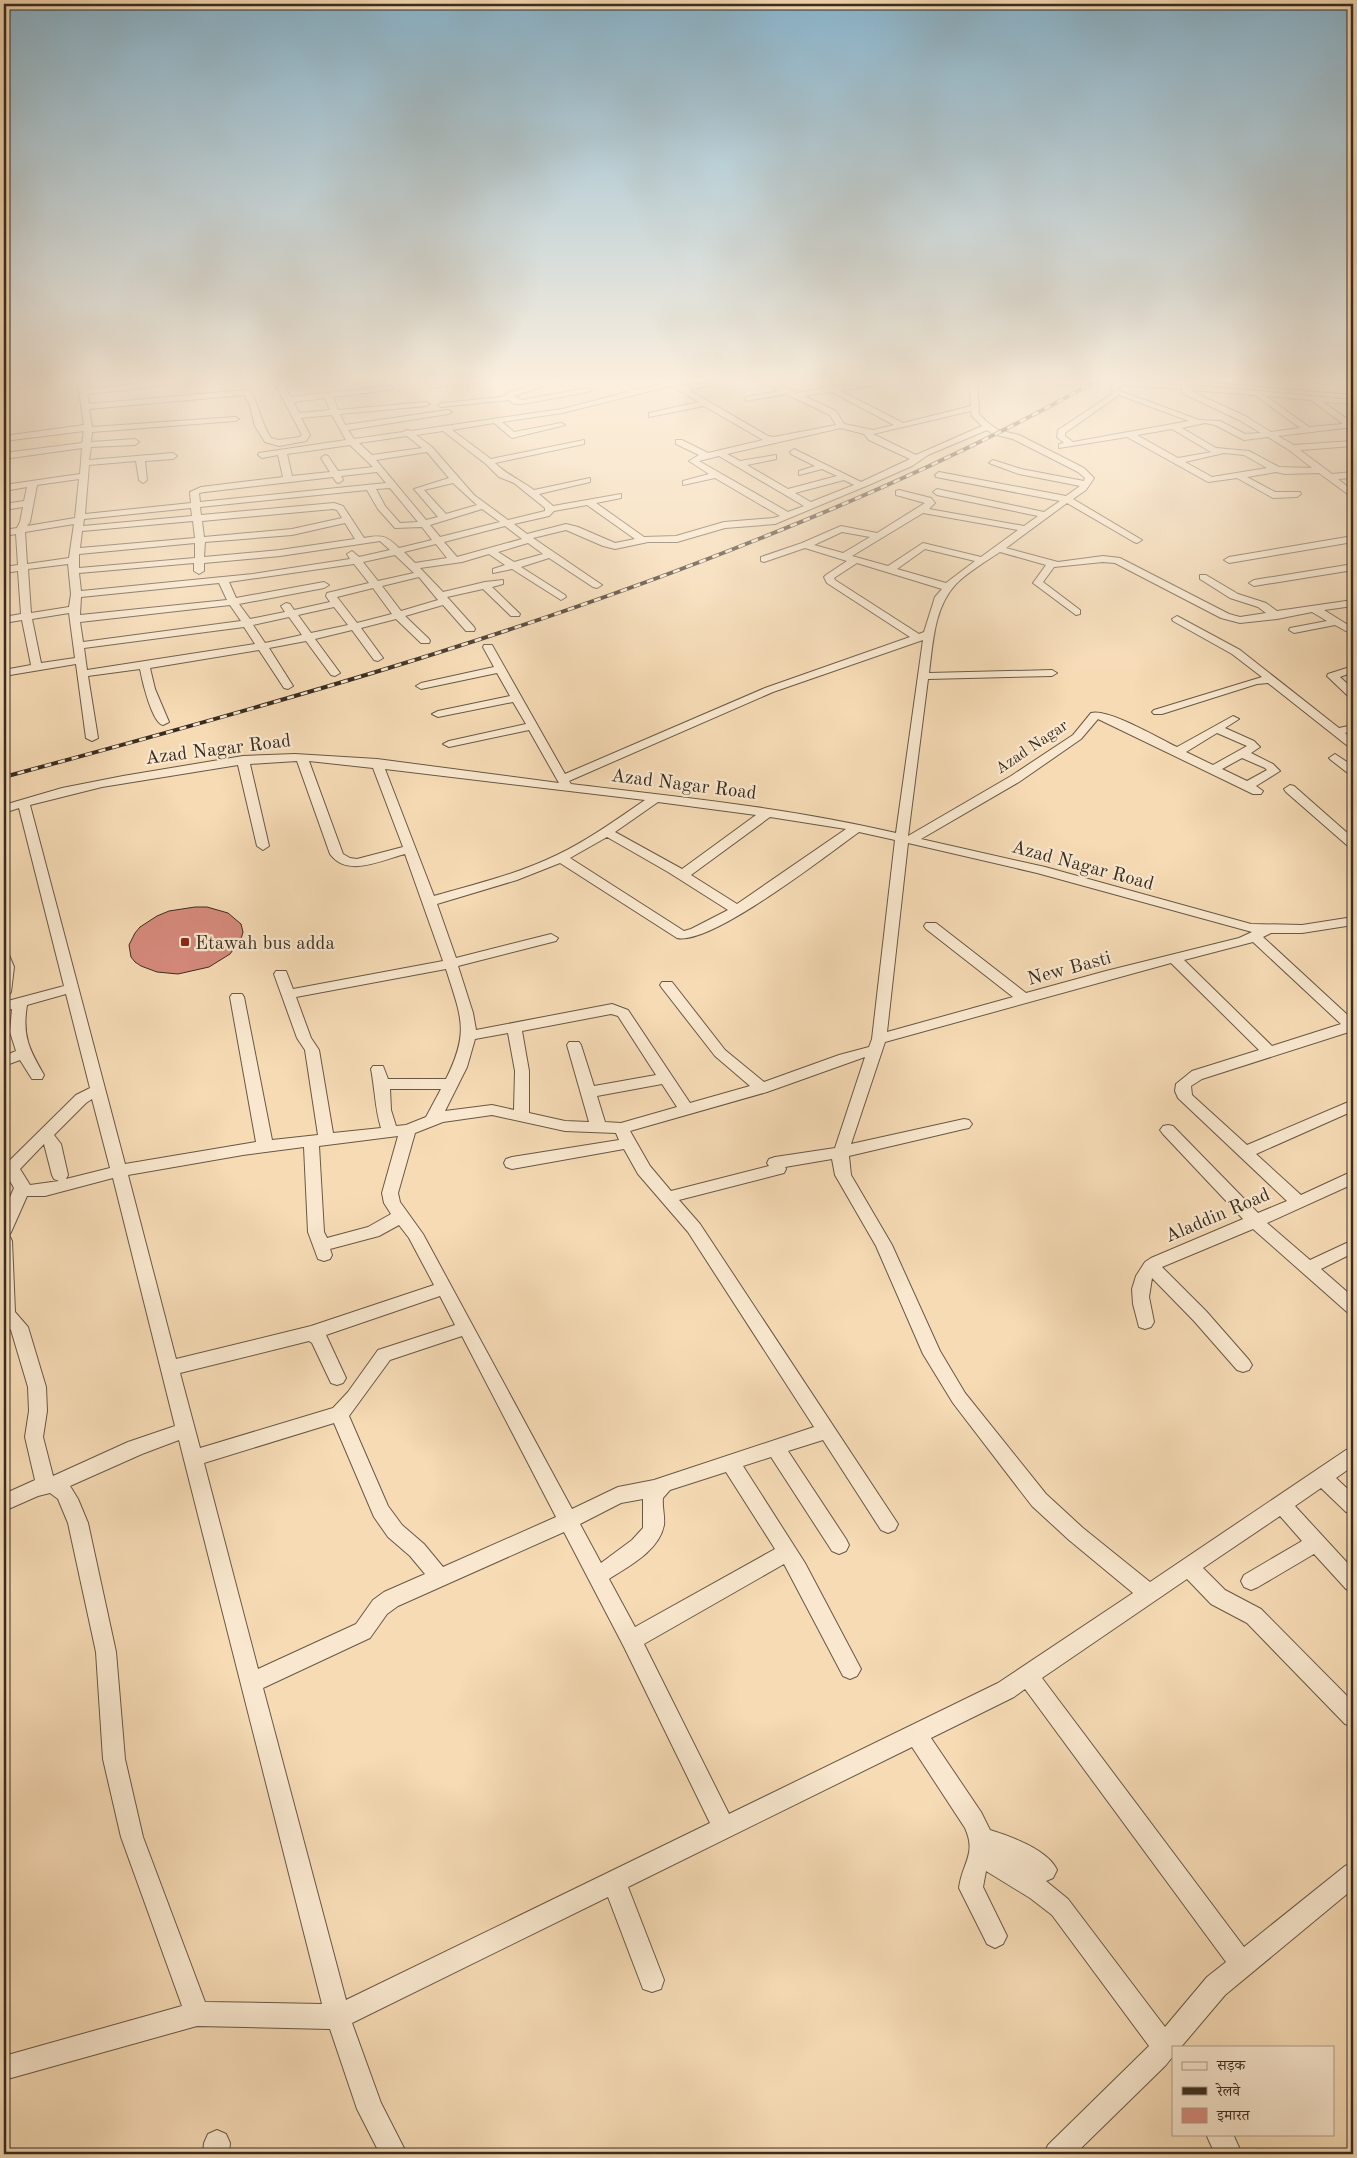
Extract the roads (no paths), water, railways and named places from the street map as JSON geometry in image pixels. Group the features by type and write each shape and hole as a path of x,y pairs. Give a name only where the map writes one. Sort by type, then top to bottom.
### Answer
{"street":[{"path":"4,488 65,479"},
{"path":"84,479 74,555 76,594 74,614 92,738"},
{"path":"242,479 254,577"},
{"path":"199,582 200,540 194,494 198,490 300,479"},
{"path":"337,479 346,490"},
{"path":"387,479 436,541 454,560"},
{"path":"444,518 418,489 454,479 466,493 528,539 597,585"},
{"path":"511,479 517,481 551,509"},
{"path":"686,483 700,479"},
{"path":"723,479 787,516"},
{"path":"765,479 812,506"},
{"path":"787,492 838,479"},
{"path":"848,479 861,485"},
{"path":"412,566 454,560 490,551 566,527 575,529 610,545 655,538 677,539 724,525 769,522 812,506 875,479"},
{"path":"959,479 1066,499 1137,540"},
{"path":"1060,479 1086,484"},
{"path":"1090,479 1086,484 1046,515 947,587 936,606 929,634 907,838 877,1044 841,1152 840,1162 844,1175 884,1245 932,1354 959,1398 1039,1500 1076,1534 1149,1593"},
{"path":"1243,479 1273,495 1297,494"},
{"path":"1333,479 1353,495"},
{"path":"532,493 587,480"},
{"path":"34,483 31,486 25,522 20,530 26,616 37,668"},
{"path":"4,533 196,506 392,485"},
{"path":"370,487 381,507 396,525 406,527 423,524 484,506"},
{"path":"937,492 1046,515"},
{"path":"844,557 922,510 930,503 928,500 899,493"},
{"path":"76,594 254,577 357,560 546,514 551,509 618,496"},
{"path":"589,502 642,540"},
{"path":"4,507 29,503"},
{"path":"983,521 998,505"},
{"path":"78,522 143,534 200,540 249,525 334,506 340,508 361,540"},
{"path":"922,510 1025,529"},
{"path":"4,570 74,555 198,519 308,530 348,520"},
{"path":"764,559 805,545 841,529 878,536"},
{"path":"74,572 251,556 380,538 421,574 470,629"},
{"path":"1229,560 1353,539"},
{"path":"342,544 357,560 399,616 425,641"},
{"path":"805,545 947,587"},
{"path":"889,570 923,546 983,560"},
{"path":"999,549 1051,564 1065,565 1103,559 1117,560 1232,619 1248,620 1353,604"},
{"path":"490,551 561,597"},
{"path":"496,571 550,555"},
{"path":"855,560 829,577 830,581 918,638"},
{"path":"1051,564 1038,583 1076,612"},
{"path":"1254,583 1353,567"},
{"path":"312,568 333,600 378,658"},
{"path":"144,665 214,642 248,623 291,613 375,585 421,574"},
{"path":"267,575 291,613 335,673"},
{"path":"1203,577 1234,596 1257,602 1277,616"},
{"path":"222,579 232,602 248,623 288,686"},
{"path":"82,674 129,654 214,642 263,647 310,638 399,616 442,598 500,582"},
{"path":"4,620 26,616 232,602 324,584"},
{"path":"485,586 515,614"},
{"path":"1316,610 1353,632"},
{"path":"1177,619 1236,652 1353,745"},
{"path":"1294,630 1336,622"},
{"path":"488,647 565,784 690,723 769,690 929,634"},
{"path":"78,646 129,654 144,665 150,689 163,722"},
{"path":"4,674 80,660"},
{"path":"421,686 501,669"},
{"path":"1353,669 1332,676 1353,695"},
{"path":"924,676 1052,673"},
{"path":"1158,712 1262,680 1276,683"},
{"path":"438,714 517,698"},
{"name":"Azad Nagar","path":"907,838 1015,779 1077,737 1095,715 1108,718 1252,788 1274,771 1269,766 1243,754"},
{"path":"1178,752 1233,720"},
{"path":"449,744 532,726"},
{"path":"1214,769 1254,747 1218,728"},
{"path":"1336,732 1353,728"},
{"name":"Azad Nagar Road","path":"4,809 23,802 86,786 244,760 279,756 302,756 565,784 857,828 1040,870 1261,933 1309,929 1353,921"},
{"path":"302,756 336,854 341,859 349,863 357,863 410,849"},
{"path":"1335,758 1353,771"},
{"path":"244,760 263,846"},
{"path":"377,763 429,902 468,1019 469,1036 465,1052 433,1119"},
{"path":"1290,789 1353,844"},
{"path":"429,902 515,876 560,858 606,832 656,798"},
{"path":"23,802 338,2017 370,2109 394,2154"},
{"path":"682,875 767,813"},
{"path":"560,858 682,935 692,935 737,910 797,871 857,828"},
{"path":"606,832 682,875 737,910"},
{"path":"931,926 1023,998"},
{"path":"1261,933 1352,1027 1197,1075 1184,1084 1183,1091 1186,1098 1299,1203"},
{"name":"New Basti","path":"625,1135 688,1110 762,1088 877,1044 1023,998 1261,933"},
{"path":"288,994 451,964 551,938"},
{"path":"4,958 7,967 4,997 20,1002 71,988"},
{"path":"1174,958 1269,1052"},
{"path":"281,974 304,1038 312,1050 319,1140 316,1232 328,1249 373,1232 401,1216"},
{"path":"667,986 720,1053 762,1088"},
{"path":"237,997 265,1146"},
{"path":"20,1002 16,1024 23,1054 37,1075"},
{"path":"469,1036 612,1009 618,1010 624,1013 688,1110"},
{"path":"514,1027 522,1058 524,1085 521,1115"},
{"path":"574,1045 599,1128"},
{"path":"4,1061 23,1054"},
{"path":"450,1084 379,1076 384,1098 383,1110 399,1130 390,1193 392,1203 415,1234 466,1328 631,1640 724,1828"},
{"path":"588,1092 666,1078"},
{"path":"98,1090 80,1099 72,1110 8,1173 22,1188 28,1191 45,1190 119,1171 265,1146 399,1130 433,1119 492,1110 521,1115 558,1125 599,1128 625,1135 644,1170 694,1228 888,1524"},
{"path":"1244,1153 1353,1105"},
{"path":"669,1197 776,1166 964,1124"},
{"path":"1168,1130 1256,1222 1353,1307"},
{"path":"45,1135 53,1144 60,1175"},
{"path":"512,1163 603,1149 625,1135"},
{"name":"Aladdin Road","path":"1151,1267 1171,1256 1256,1222 1353,1177"},
{"path":"4,1230 22,1188"},
{"path":"4,1241 5,1314 20,1327 37,1386 38,1411 34,1437 50,1485 69,1498 78,1523 106,1652 114,1758 125,1814 132,1838 146,1871 197,2014"},
{"path":"1308,1268 1353,1246"},
{"path":"1145,1322 1139,1289 1146,1273 1151,1267 1200,1316 1243,1365"},
{"path":"170,1368 312,1333 444,1288"},
{"path":"193,1458 340,1414 384,1355 466,1328"},
{"path":"312,1333 319,1338 337,1378"},
{"path":"340,1414 381,1511 395,1531 417,1550 439,1577"},
{"path":"4,1503 135,1448 186,1430"},
{"path":"251,1683 363,1631 376,1611 384,1603 568,1521 618,1495 657,1488 664,1484 826,1431"},
{"path":"775,1448 839,1545"},
{"path":"4,2068 197,2014 338,2017 1006,1690 1353,1456"},
{"path":"730,1462 798,1569 850,1669"},
{"path":"1322,1477 1353,1506"},
{"path":"597,1576 637,1548 655,1527 653,1499 657,1488"},
{"path":"1281,1504 1353,1583"},
{"path":"1251,1581 1316,1542"},
{"path":"631,1640 788,1552"},
{"path":"1188,1567 1218,1597 1254,1616 1353,1717"},
{"path":"1027,1675 1242,1964"},
{"path":"916,1734 973,1820 982,1847 1060,1907 1170,2045"},
{"path":"982,1847 1006,1845 1045,1870"},
{"path":"982,1847 972,1878 971,1888 995,1936"},
{"path":"1057,2154 1170,2045 1216,1986 1353,1874"},
{"path":"614,1881 652,1980"},
{"path":"1220,2136 1229,2154"}],"railway":[{"path":"4,777 291,697 481,639 668,574 761,538 902,479"}],"place":[{"name":"Etawah bus adda","path":"185,942"}]}
